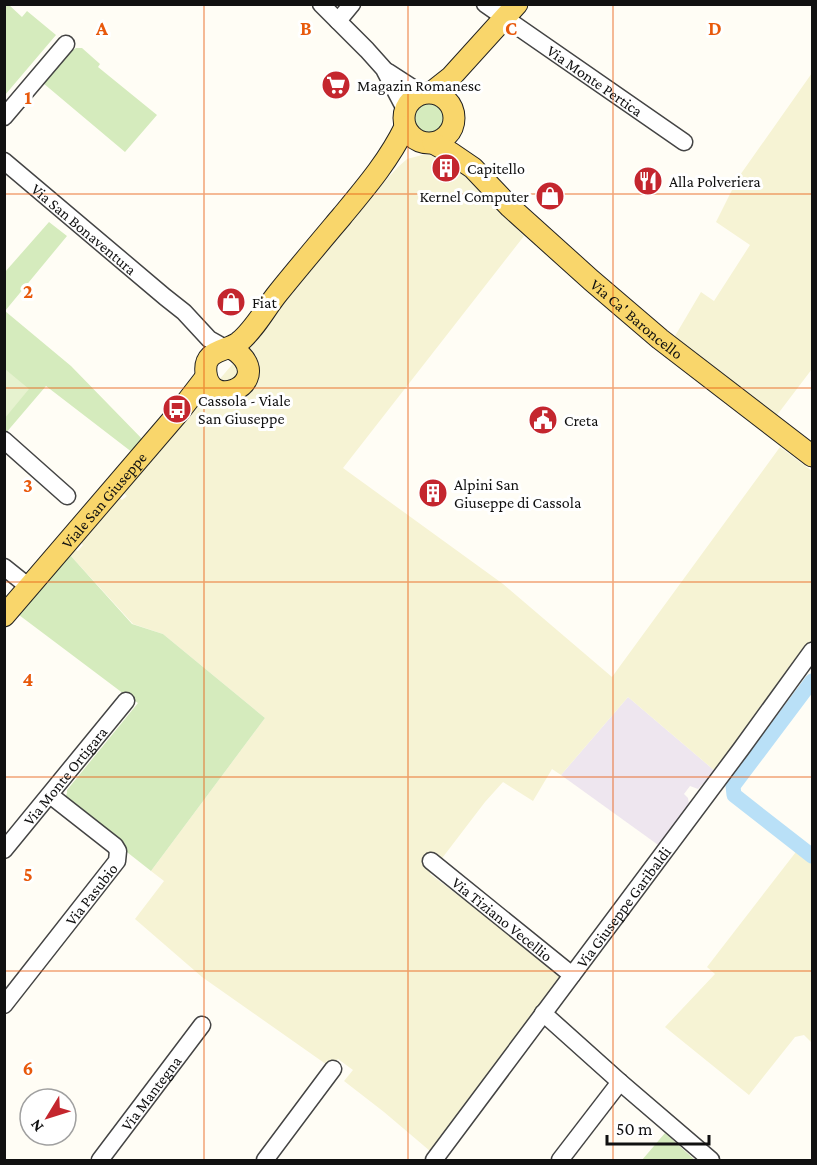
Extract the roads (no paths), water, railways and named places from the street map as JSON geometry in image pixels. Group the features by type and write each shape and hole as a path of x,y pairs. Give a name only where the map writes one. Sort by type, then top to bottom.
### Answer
{"main road":[{"path":"467,60 452,118 444,139 430,144 416,140 411,136 405,118 410,102 415,97 445,82 510,12"},
{"path":"427,93 443,98 452,118"},
{"name":"Viale San Giuseppe","path":"233,352 273,298 377,173 396,145 405,118"},
{"name":"Via Ca' Baroncello","path":"452,118 460,147 473,168 510,207 660,339 813,456"},
{"name":"Via Ca' Baroncello","path":"430,144 451,153 473,168"},
{"name":"Viale San Giuseppe","path":"377,173 407,151 430,144"},
{"name":"Viale San Giuseppe","path":"4,616 211,377 212,355 218,351 233,352 248,370 243,385 233,391 211,377"}],"street":[{"path":"321,4 384,69 427,93"},
{"path":"338,21 352,4"},
{"name":"Via Monte Pertica","path":"485,4 510,12 684,142"},
{"path":"4,117 66,44"},
{"path":"384,69 405,118"},
{"name":"Via San Bonaventura","path":"7,167 184,312 209,339 233,352"},
{"name":"Via San Bonaventura","path":"165,297 194,335 211,377"},
{"path":"4,440 67,496"},
{"path":"4,567 29,587"},
{"name":"Via Giuseppe Garibaldi","path":"434,1161 813,651"},
{"name":"Via Monte Ortigara","path":"4,850 126,701"},
{"name":"Via Pasubio","path":"4,1005 117,861 118,851 115,846 50,795"},
{"name":"Via Tiziano Vecellio","path":"431,861 572,975"},
{"path":"543,1013 711,1161"},
{"name":"Via Mantegna","path":"100,1161 202,1025"},
{"path":"265,1161 333,1069"},
{"path":"560,1161 620,1082"}],"waterway":[{"path":"812,681 733,786 734,795 812,856"}],"place":[{"name":"Magazin Romanesc","path":"336,85"},
{"name":"Capitello","path":"446,168"},
{"name":"Alla Polveriera","path":"648,181"},
{"name":"Kernel Computer","path":"550,196"},
{"name":"Fiat","path":"231,302"},
{"name":"Cassola - Viale San Giuseppe","path":"177,409"},
{"name":"Creta","path":"543,420"},
{"name":"Alpini San Giuseppe di Cassola","path":"433,493"}]}
